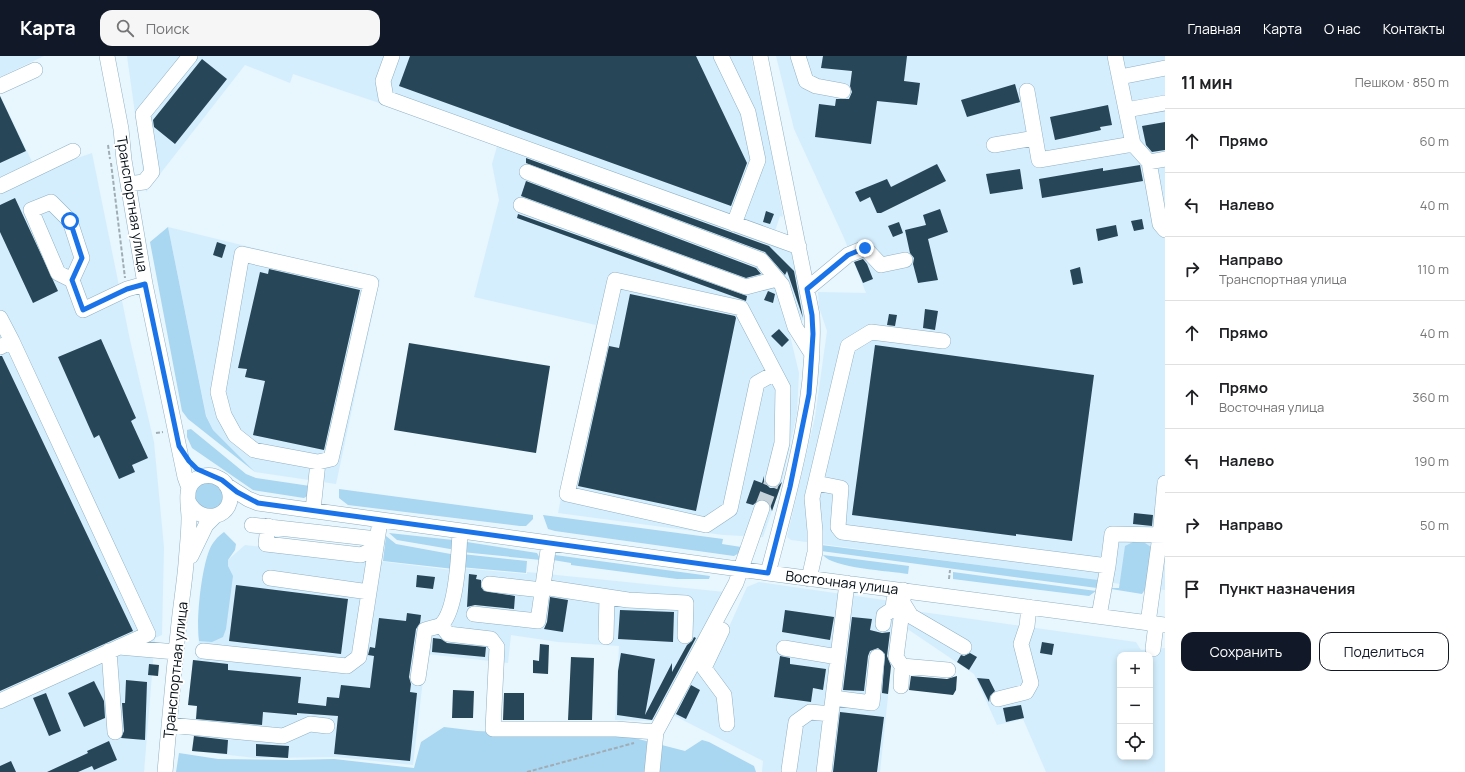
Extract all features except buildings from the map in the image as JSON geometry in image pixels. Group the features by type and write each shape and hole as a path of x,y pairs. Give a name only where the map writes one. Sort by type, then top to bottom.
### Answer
{"street":[{"name":"Транспортная улица","path":"107,56 122,129 128,184 145,284 189,495"},
{"path":"128,184 144,182 152,172 143,114 190,56"},
{"path":"392,56 383,82 386,98 799,247"},
{"path":"721,56 748,112 758,160 734,224"},
{"path":"760,56 812,315 812,354 809,394 790,487 768,573"},
{"path":"798,56 806,81 816,86 843,91"},
{"path":"1115,56 1134,144 1149,162 1160,224 1165,230"},
{"path":"1120,77 1165,68"},
{"path":"0,86 34,70"},
{"path":"1027,91 1039,160 1134,144"},
{"path":"1126,110 1165,103"},
{"path":"994,145 1035,138"},
{"path":"0,186 73,151"},
{"path":"1149,162 1165,159"},
{"path":"526,172 761,260 782,285 795,327 812,354"},
{"path":"72,280 82,258 70,221 50,202 31,210 58,272 72,280 83,310 127,289 145,284"},
{"path":"521,205 746,287 777,279"},
{"path":"807,289 848,255 865,248 881,265 905,260"},
{"path":"242,254 371,283 331,459 318,462 254,450 235,435 224,415 218,392 242,254"},
{"path":"773,479 782,443 783,388 741,308 615,280 567,494 706,525 730,509 757,383 775,373"},
{"path":"0,318 6,344 148,634 0,701"},
{"path":"809,579 815,552 812,498 848,346 871,332 943,341"},
{"path":"179,446 189,461 197,469 222,480 226,484 230,498 219,513 206,525 199,537 186,568"},
{"path":"312,510 318,462"},
{"path":"186,568 189,495 194,481 209,475"},
{"path":"816,483 841,488 838,526 842,532 1108,566"},
{"path":"1153,648 1162,542 1165,483"},
{"name":"Восточная улица","path":"226,484 248,499 258,503"},
{"path":"189,495 192,509 198,514 206,517 219,513"},
{"name":"Восточная улица","path":"219,513 244,504 258,503 740,570 847,583 900,594 1030,606 1156,624"},
{"path":"652,772 656,732 736,583 762,508"},
{"path":"203,651 347,666 359,657 380,521"},
{"path":"252,525 268,526 266,544 361,555 376,543"},
{"path":"418,678 425,630 441,625 450,614 457,571 460,531"},
{"path":"1099,616 1112,534 1162,542"},
{"path":"474,614 538,621 549,543"},
{"name":"Транспортная улица","path":"165,772 176,652 186,568"},
{"path":"270,578 369,592"},
{"path":"824,772 847,583"},
{"path":"489,584 628,600 686,603 685,636"},
{"path":"883,624 884,615 893,609 900,594"},
{"path":"900,594 911,616 964,647"},
{"path":"900,594 896,657 902,666 901,686"},
{"path":"606,637 607,597"},
{"path":"727,602 728,611 724,626 704,668 724,695 727,724"},
{"path":"998,699 1026,692 1031,683 1021,644 1027,626 1030,606"},
{"path":"441,625 448,634 492,639 497,648 493,729 616,729 656,732"},
{"path":"784,648 838,657"},
{"path":"114,649 176,652"},
{"path":"114,649 115,732"},
{"path":"833,698 872,703 877,657"},
{"path":"902,666 948,670"},
{"path":"789,770 796,722 810,712 831,714"},
{"path":"169,725 283,736 310,724 327,726"}],"path":[{"path":"108,145 127,289"},
{"path":"156,434 166,431"},
{"path":"949,579 950,570"},
{"path":"527,772 629,746 635,743"}],"shaded area":[{"path":"0,56 44,56 0,77"},
{"path":"127,56 751,56 767,126 783,217 780,216 771,243 792,253 807,318 788,327 799,373 797,413 782,482 763,537 723,535 558,513 596,325 474,297 499,200 492,164 498,143 293,74 290,83 245,65 146,192"},
{"path":"776,56 1165,56 1165,590 791,540 787,537 815,417 827,331 819,307 818,292 866,293 844,238 794,129"},
{"path":"0,95 37,172 92,153 130,340 154,442 164,547 162,635 155,638 144,772 0,772"},
{"path":"168,227 380,279 336,484 255,472 213,430 206,415"},
{"path":"168,227 206,416 213,430 255,472 188,419 182,411 150,242"},
{"path":"191,429 246,474 256,478 310,486 309,495 304,498 253,490 192,448 187,437 187,430"},
{"path":"209,482 219,486 223,496 219,506 209,510 199,506 195,496 199,486"},
{"path":"339,489 533,515 533,519 526,526 520,526 348,505 339,498"},
{"path":"543,515 723,539 722,544 741,547 739,553 734,556 555,531 548,529"},
{"path":"224,532 236,544 235,550 228,560 228,566 233,576 226,629 223,637 212,642 199,641 199,609 206,560 212,545"},
{"path":"389,533 453,540 456,550 397,540"},
{"path":"386,536 396,544 456,555 454,569 383,561"},
{"path":"467,542 537,553 541,560 462,552"},
{"path":"1133,542 1145,543 1151,547 1146,588 1142,594 1111,589 1119,588 1125,546"},
{"path":"245,545 460,571 461,568 527,574 527,572 725,592 656,721 615,720 619,646 558,642 511,635 508,663 426,654 413,765 336,757 257,758 192,751 197,706 188,705 193,660 197,660 205,580"},
{"path":"821,545 1098,580 1097,588 821,551"},
{"path":"462,554 527,561 526,573 460,567"},
{"path":"555,555 710,576 709,579 677,579 571,565 571,563 553,560"},
{"path":"823,555 909,566 908,574 849,566 828,559"},
{"path":"953,572 1096,591 1089,596 953,579"},
{"path":"759,582 898,602 880,772 762,772 763,761 671,714 709,644 719,649 747,587"},
{"path":"915,611 1136,642 1141,650 1165,648 1165,772 1046,772 1023,719 997,725 974,674 906,628 906,623"},
{"path":"444,727 477,731 544,734 615,733 685,751 702,740 709,742 754,766 756,772 176,772 179,753 218,759 334,759 414,768 421,742"}],"tunnel":[{"path":"762,508 773,479"}],"route":[{"path":"70,221 82,258 72,280 83,310 127,289 145,284 179,446 189,461 197,469 209,475 216,476 248,499 258,503 380,521 768,573 790,487 809,394 813,334 812,315 807,289 848,255 865,248"}]}
